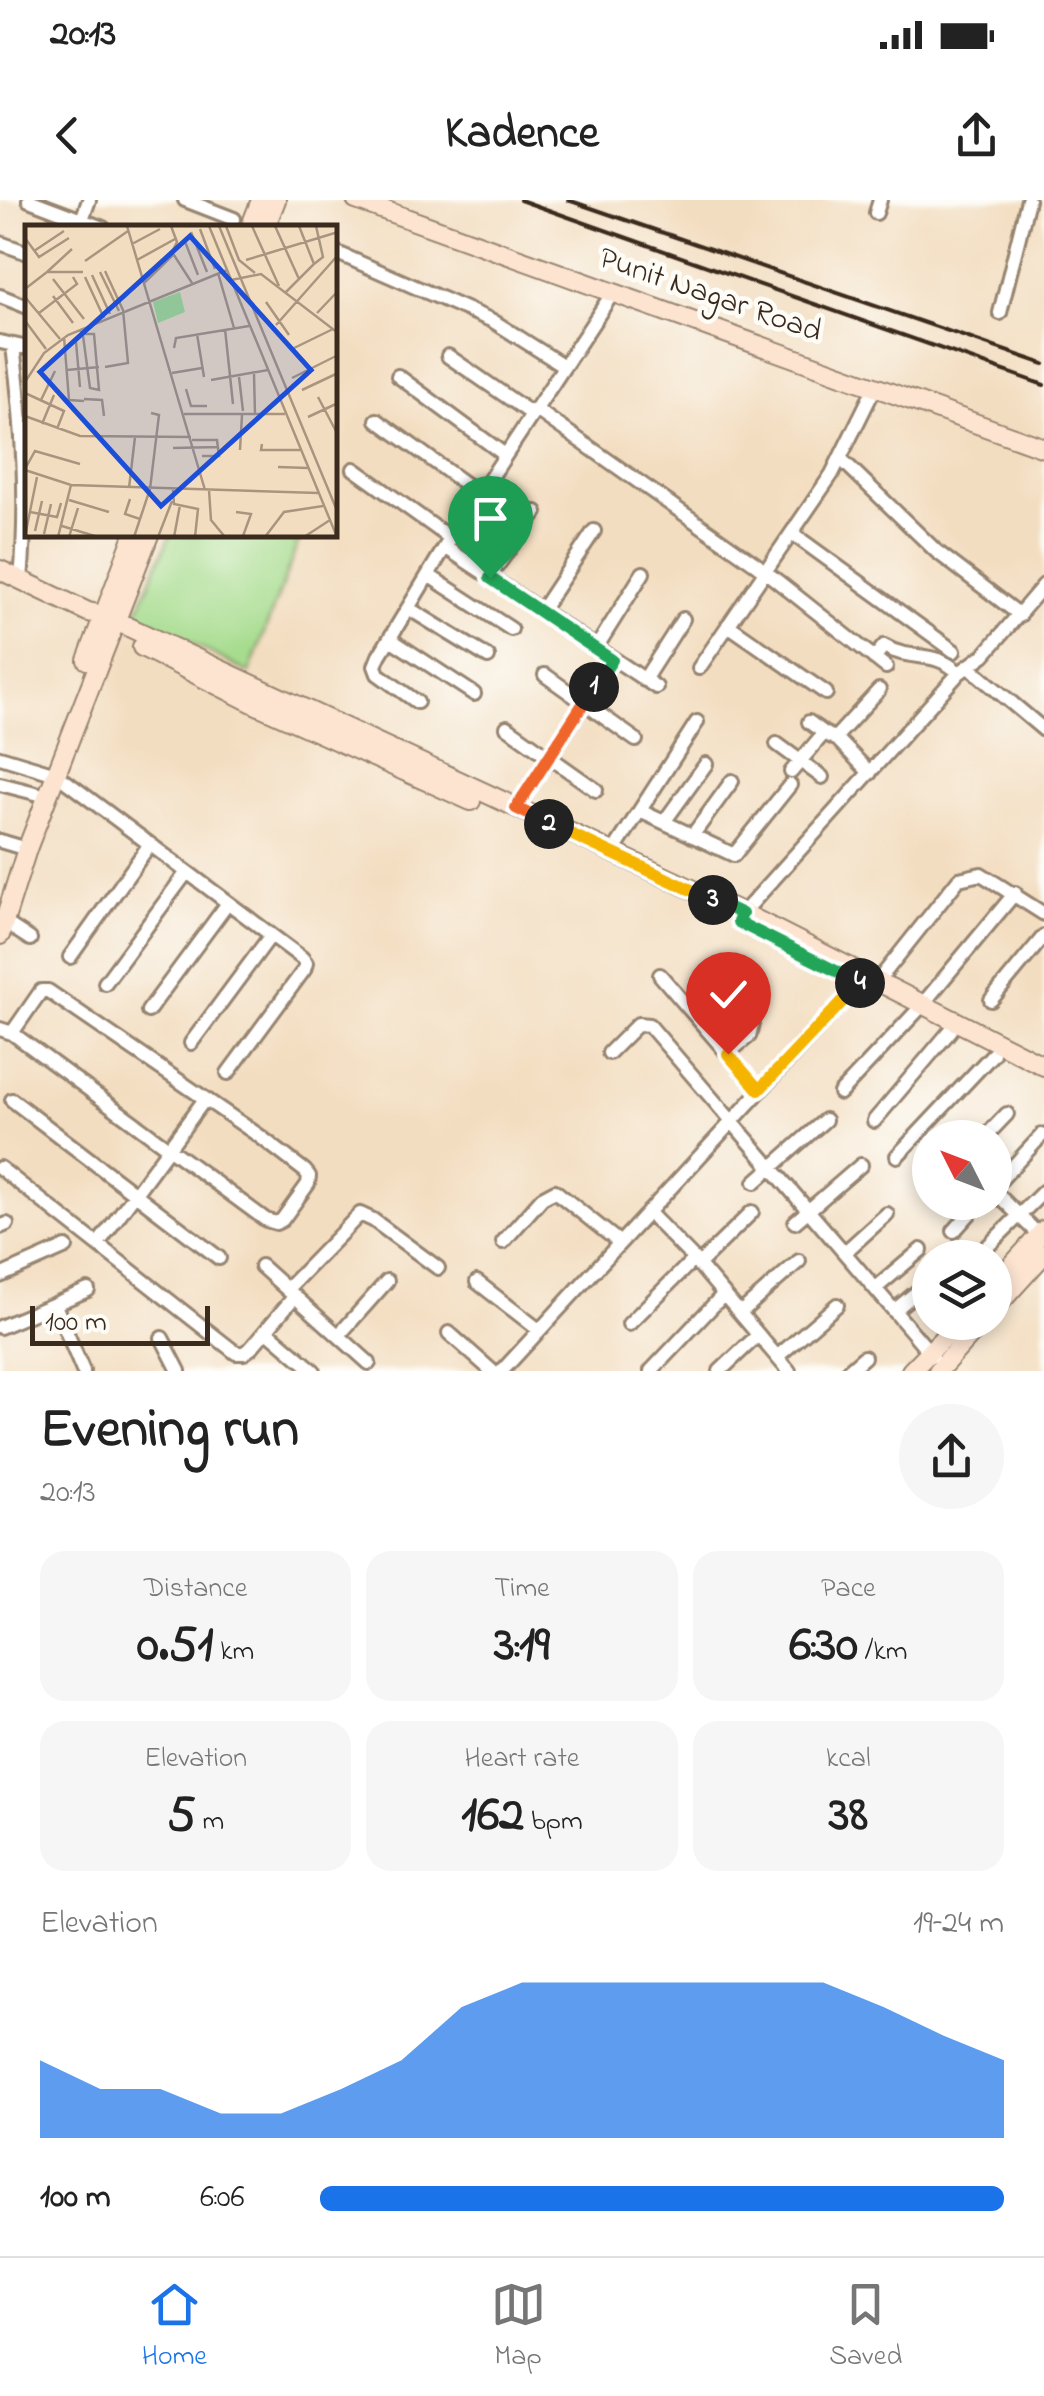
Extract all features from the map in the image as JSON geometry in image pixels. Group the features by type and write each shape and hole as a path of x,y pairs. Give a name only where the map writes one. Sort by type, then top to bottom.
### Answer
{"street":[{"path":"29,200 80,224 89,200"},
{"path":"185,200 259,225"},
{"path":"259,225 261,200"},
{"path":"259,225 276,200"},
{"name":"Punit Nagar Road","path":"356,200 1044,448"},
{"path":"1000,313 1028,200"},
{"path":"0,243 25,252"},
{"path":"338,253 493,321 564,366"},
{"path":"417,702 378,674 375,666 448,542 612,294"},
{"path":"0,296 25,306"},
{"path":"6,344 24,434 25,481"},
{"path":"448,356 765,573 886,667"},
{"path":"398,376 505,455"},
{"path":"699,668 840,458 875,387"},
{"path":"377,420 480,494"},
{"path":"840,458 936,551 1020,615"},
{"path":"354,470 490,578 650,683 683,619"},
{"path":"490,578 536,512"},
{"path":"541,611 594,531"},
{"path":"792,534 949,648 939,659"},
{"path":"21,580 25,538"},
{"path":"30,939 6,928 8,883 87,678 133,538"},
{"path":"103,621 147,538"},
{"path":"0,570 255,704 740,918"},
{"path":"596,648 644,573"},
{"path":"428,576 511,629"},
{"path":"740,918 1044,586"},
{"path":"408,608 488,657"},
{"path":"103,621 613,852 1044,1066"},
{"path":"728,625 826,694"},
{"path":"390,639 474,694"},
{"path":"874,658 884,646 895,653 939,659 964,670 1044,730"},
{"path":"516,808 612,660"},
{"path":"545,675 636,740"},
{"path":"640,810 734,856 794,773 879,690"},
{"path":"613,852 696,722"},
{"path":"810,722 870,774"},
{"path":"507,727 596,790"},
{"path":"778,744 794,773"},
{"path":"0,757 51,772 306,963 228,1073"},
{"path":"664,822 706,764"},
{"path":"794,773 822,777"},
{"path":"692,836 732,781"},
{"path":"0,784 43,796"},
{"path":"0,840 23,848"},
{"path":"70,958 150,844"},
{"path":"105,983 187,872"},
{"path":"502,1371 732,1118 868,980 960,879 982,874 1044,914"},
{"path":"840,1093 920,1007 1016,893"},
{"path":"148,1011 228,903"},
{"path":"191,1043 271,934"},
{"path":"991,1000 1044,936"},
{"path":"712,974 752,1024 749,1036 728,1054"},
{"path":"660,975 759,1090"},
{"path":"42,991 48,991 206,1099 309,1176 308,1184 276,1224 6,1031 42,991"},
{"path":"920,1007 951,1030 1044,1080"},
{"path":"608,1053 644,1022 732,1118 930,1352 941,1370 967,1340"},
{"path":"874,1120 951,1030"},
{"path":"897,1156 993,1054"},
{"path":"98,1244 206,1099"},
{"path":"12,1100 218,1258"},
{"path":"1001,1120 1007,1114"},
{"path":"754,1182 826,1120"},
{"path":"1012,1169 1042,1135"},
{"path":"795,1222 860,1165"},
{"path":"0,1168 236,1352 250,1348 291,1292 360,1214 438,1268"},
{"path":"994,1240 1044,1191"},
{"path":"503,1242 542,1198 555,1192 620,1242"},
{"path":"1012,1208 1037,1253"},
{"path":"648,1212 789,1371"},
{"path":"629,1324 752,1212"},
{"path":"845,1252 887,1214"},
{"path":"954,1231 964,1220"},
{"path":"0,1276 66,1247"},
{"path":"1012,1271 1037,1253"},
{"path":"1012,1286 1037,1253"},
{"path":"876,1288 912,1258"},
{"path":"740,1313 800,1260"},
{"path":"262,1266 370,1362"},
{"path":"339,1335 387,1281"},
{"path":"476,1282 539,1330"},
{"path":"0,1327 88,1290"},
{"path":"651,1371 724,1294"},
{"path":"895,1310 912,1296"},
{"path":"55,1304 83,1371"},
{"path":"777,1356 838,1305"},
{"path":"266,1330 314,1371"},
{"path":"448,1333 492,1371"},
{"path":"720,1371 758,1335"},
{"path":"162,1338 179,1371"},
{"path":"911,1371 942,1340"},
{"path":"848,1371 864,1357"}],"green space":[{"path":"169,538 300,538 249,673 136,614"}],"railway":[{"path":"520,200 1044,385"},
{"path":"568,200 1044,364"}],"route":[{"path":"490,578 612,660 516,808 742,914 738,922 861,982 759,1090 728,1054"}]}
